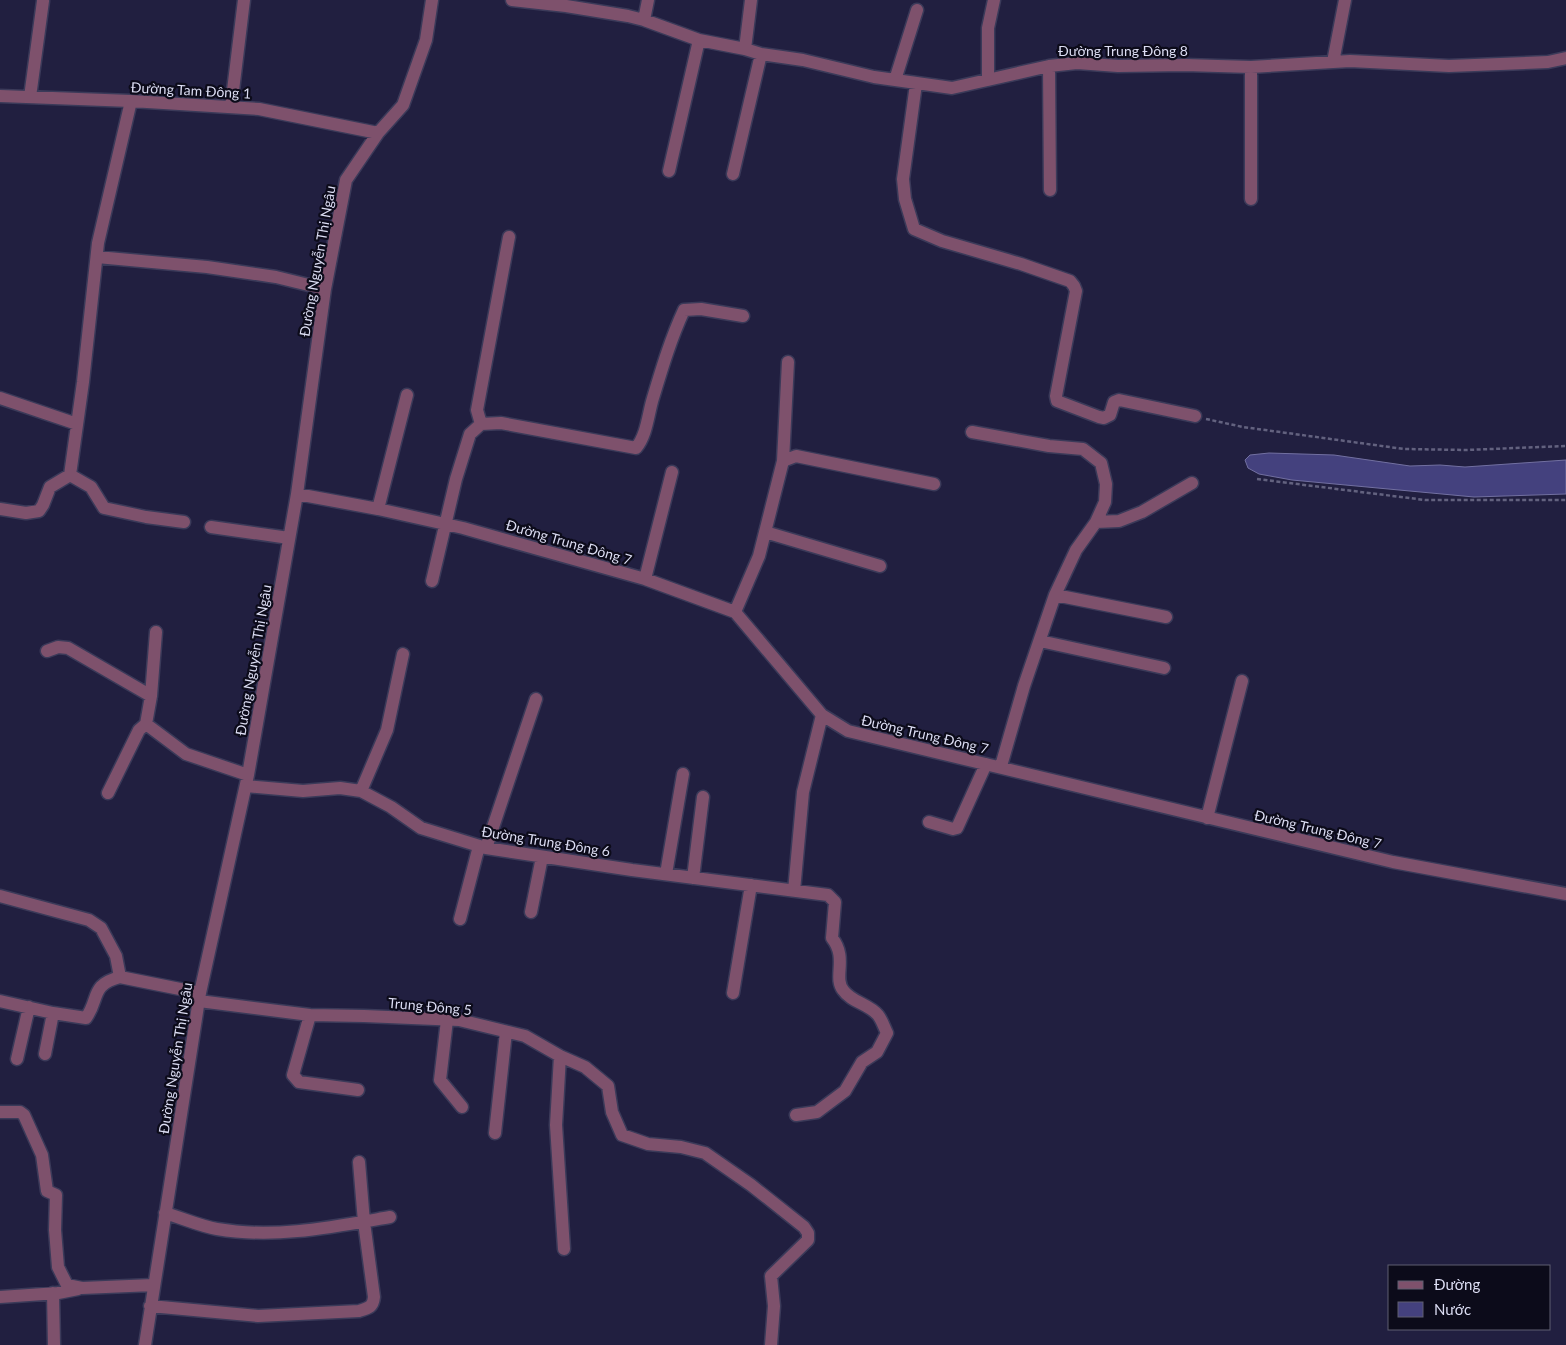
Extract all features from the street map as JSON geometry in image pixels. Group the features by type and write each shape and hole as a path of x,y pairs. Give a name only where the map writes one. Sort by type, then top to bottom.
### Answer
{"street":[{"path":"231,107 244,0"},
{"name":"Đường Nguyễn Thị Ngâu","path":"145,1345 199,997 247,781 296,494 325,289 346,180 378,134 403,105 426,40 432,0"},
{"name":"Đường Trung Đông 8","path":"512,0 566,6 644,20 699,40 761,54 803,60 916,84 952,88 1049,66 1077,63 1118,66 1185,64 1251,67 1350,61 1449,66 1548,62 1566,58"},
{"path":"644,20 648,0"},
{"path":"745,49 751,0"},
{"path":"988,80 988,28 994,0"},
{"path":"1333,62 1345,0"},
{"path":"30,97 43,1"},
{"path":"894,80 917,10"},
{"path":"669,171 699,40"},
{"path":"733,174 761,54"},
{"path":"1049,66 1050,190"},
{"path":"1251,67 1251,200"},
{"path":"916,84 903,179 905,199 914,229 942,242 1021,264 1070,281 1074,286 1076,291 1056,396 1058,401 1104,418 1110,415 1114,402 1119,400 1195,416"},
{"name":"Đường Tam Đông 1","path":"0,96 131,101 259,109 378,134"},
{"path":"70,475 83,382 98,243 131,101"},
{"path":"481,424 477,410 509,237"},
{"path":"97,258 206,267 276,277 325,289"},
{"path":"432,581 456,479 470,434 481,424 501,423 636,448 642,441 669,345 684,310 701,309 743,316"},
{"path":"735,612 759,556 783,461 788,362"},
{"path":"378,509 407,395"},
{"path":"0,398 77,424"},
{"path":"972,432 1049,446 1083,449 1101,463 1106,484 1105,502 1096,522 1076,550 1055,595 1024,686 1001,766"},
{"path":"783,461 796,456 934,484"},
{"path":"645,579 672,472"},
{"path":"0,509 26,513 39,511 44,505 50,487 70,475"},
{"path":"70,475 91,488 104,508 146,517 184,522"},
{"path":"1096,522 1119,521 1142,512 1192,483"},
{"name":"Đường Trung Đông 7","path":"296,494 446,524 645,579 735,612 822,715 848,731 1001,766 1207,818 1394,862 1566,894"},
{"path":"211,527 289,538"},
{"path":"765,532 880,566"},
{"path":"1055,595 1166,617"},
{"path":"108,793 140,730 146,724 156,632"},
{"path":"1040,641 1164,668"},
{"path":"47,651 58,647 68,648 150,696"},
{"path":"361,791 388,730 403,654"},
{"path":"1207,818 1242,681"},
{"path":"460,919 483,847 536,699"},
{"path":"794,891 803,792 822,715"},
{"name":"Đường Trung Đông 6","path":"146,724 186,754 247,781 303,791 340,788 361,791 391,807 421,828 483,847 692,878 828,895 835,902 832,938 839,946 841,964 839,981 842,990 878,1014 886,1033 877,1052 862,1062 845,1091 817,1112 796,1115"},
{"path":"929,822 953,829 957,828 986,764"},
{"path":"666,874 683,774"},
{"path":"692,878 703,797"},
{"path":"531,912 542,856"},
{"path":"733,993 751,885"},
{"path":"0,896 89,920 101,928 116,956 120,977 107,980 97,992 86,1018 0,1001"},
{"name":"Trung Đông 5","path":"120,977 199,997 310,1016 459,1020 525,1036 560,1056 585,1067 608,1086 612,1112 622,1134 648,1144 681,1147 705,1153 751,1186 808,1233 808,1240 771,1276 774,1306 771,1345"},
{"path":"16,1059 28,1007"},
{"path":"45,1054 54,1013"},
{"path":"310,1016 294,1076 299,1082 358,1090"},
{"path":"447,1020 440,1080 462,1107"},
{"path":"495,1133 506,1032"},
{"path":"560,1056 556,1125 564,1249"},
{"path":"0,1112 20,1112 24,1115 42,1155 47,1191 56,1195 55,1230 58,1267 67,1285 82,1288"},
{"path":"150,1306 258,1316 359,1311 369,1308 373,1304 374,1296 364,1222 359,1162"},
{"path":"165,1213 217,1229 274,1233 390,1217"},
{"path":"0,1297 53,1293 82,1288 153,1285"},
{"path":"53,1293 54,1345"}],"path":[{"path":"1195,416 1243,427 1404,449 1466,450 1566,446"},
{"path":"1257,479 1425,500 1566,500"}],"water":[{"path":"1269,453 1334,455 1410,466 1440,465 1465,467 1566,460 1566,494 1474,497 1292,480 1259,474 1248,468 1245,460 1250,455"}]}
